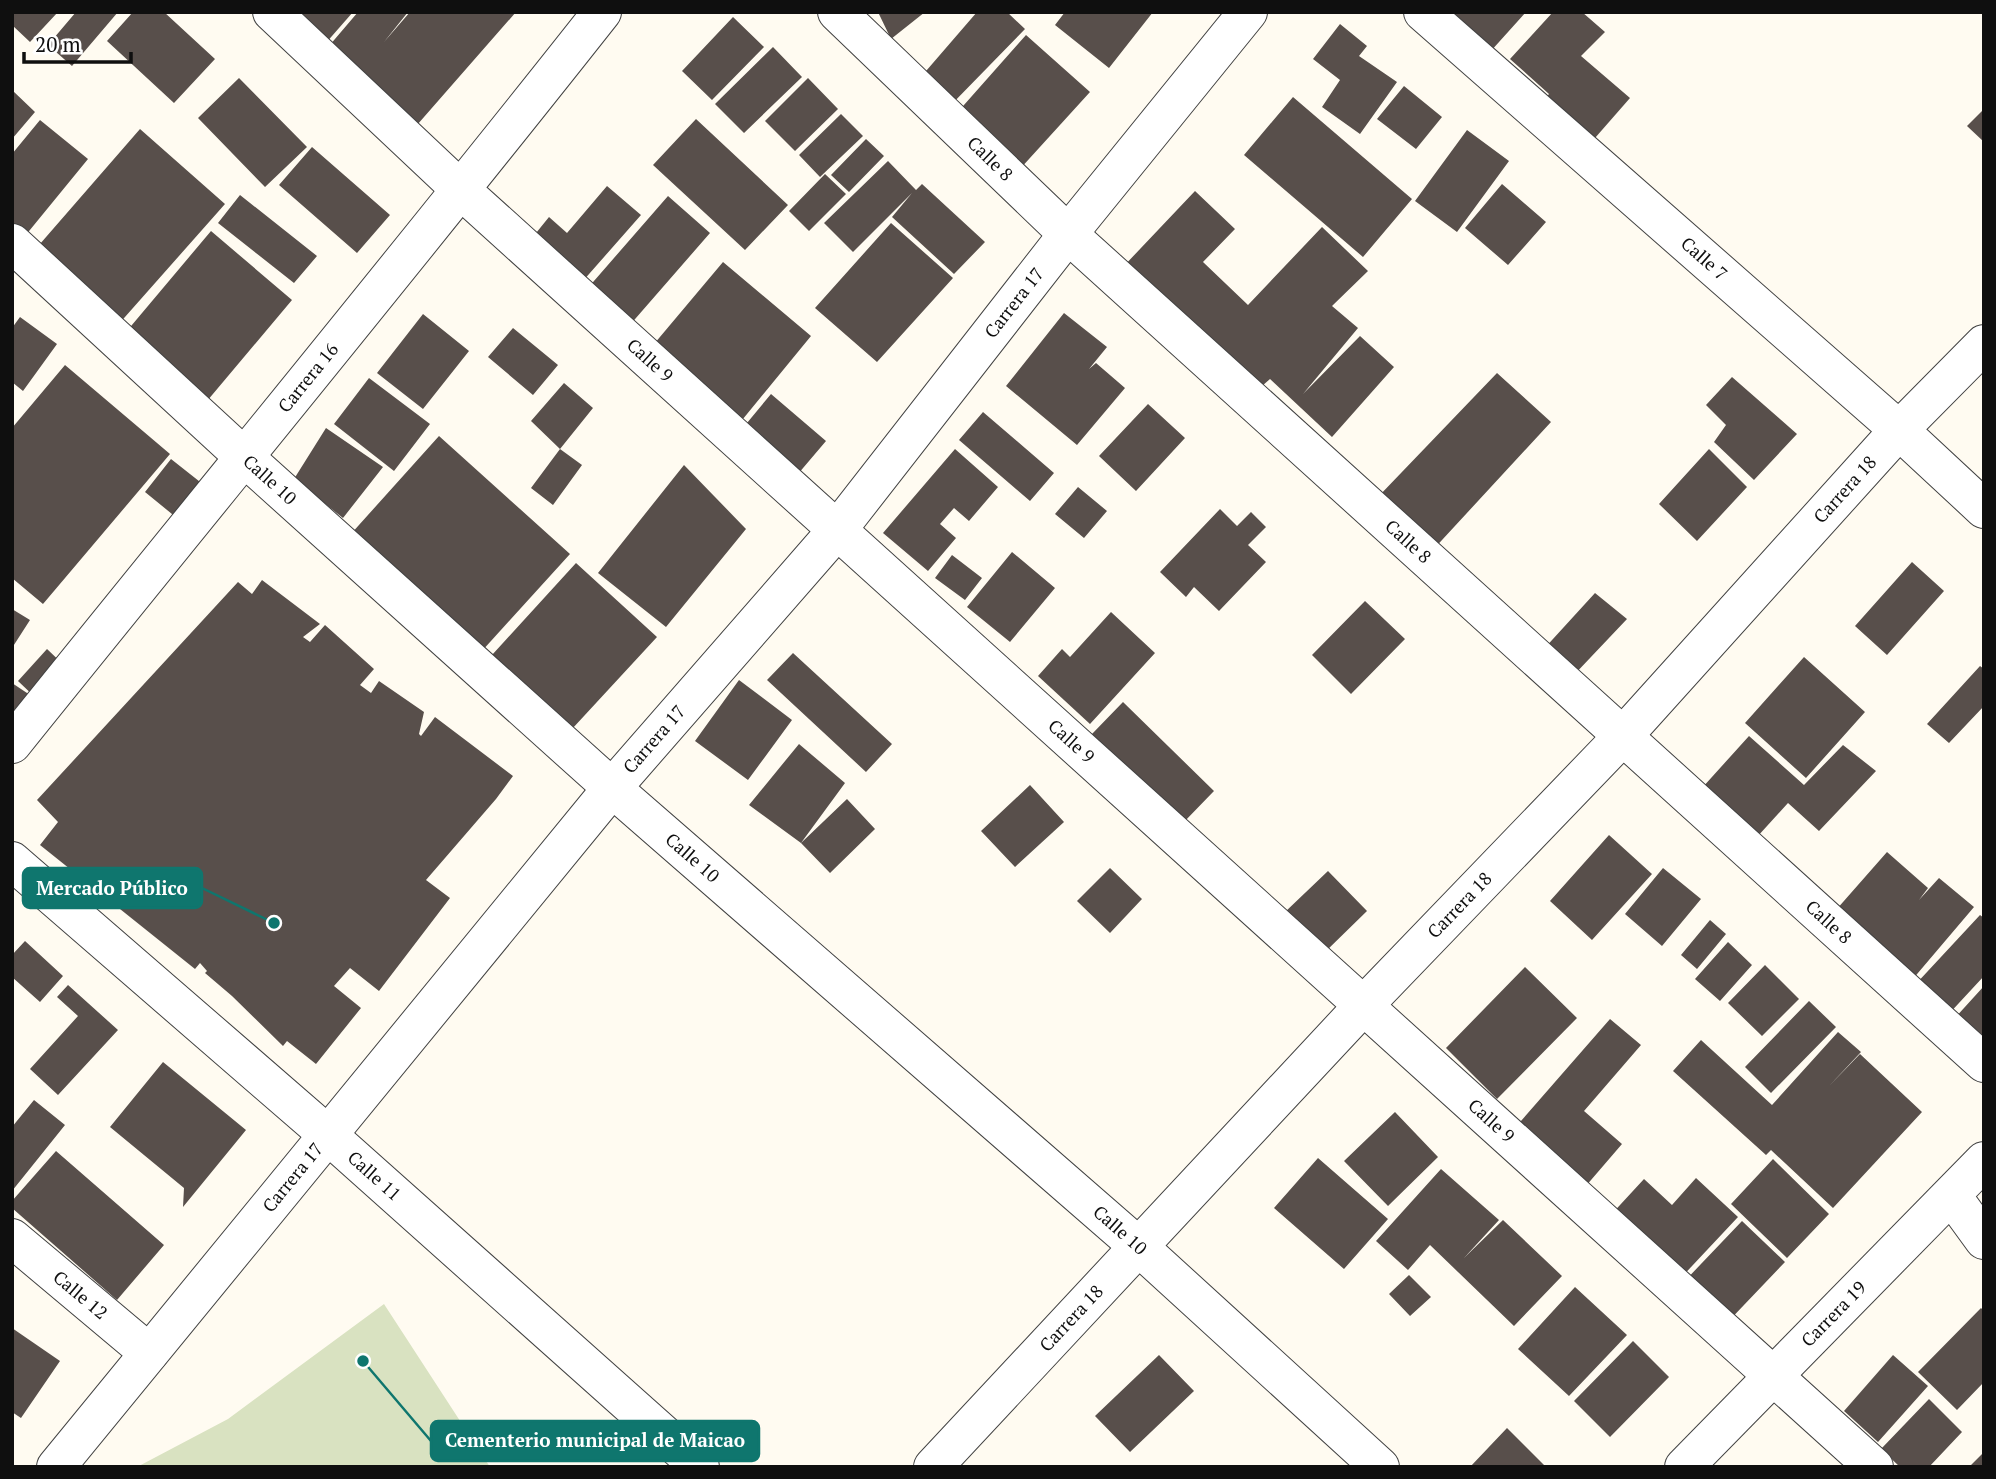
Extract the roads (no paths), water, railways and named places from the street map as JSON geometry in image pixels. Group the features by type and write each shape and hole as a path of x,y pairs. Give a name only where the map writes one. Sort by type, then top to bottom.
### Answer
{"street":[{"name":"Calle 9","path":"272,12 461,190 1874,1467"},
{"name":"Carrera 16","path":"12,744 602,12"},
{"name":"Calle 8","path":"837,12 1068,234 1984,1063"},
{"name":"Carrera 17","path":"77,1457 149,1353 612,788 838,529 1068,234 1248,12"},
{"name":"Calle 7","path":"1423,12 1899,430 1984,509"},
{"name":"Calle 10","path":"12,243 243,456 612,788 1139,1247 1380,1467"},
{"name":"Carrera 18","path":"933,1467 1364,1005 1623,736 1899,430 1984,344"},
{"name":"Calle 11","path":"12,861 328,1136 700,1467"},
{"name":"Carrera 19","path":"1684,1467 1984,1161"},
{"path":"1952,1196 1984,1240"},
{"name":"Calle 12","path":"12,1238 149,1353"}],"place":[{"name":"Mercado Público","path":"274,923"},
{"name":"Cementerio municipal de Maicao","path":"363,1361"}]}
